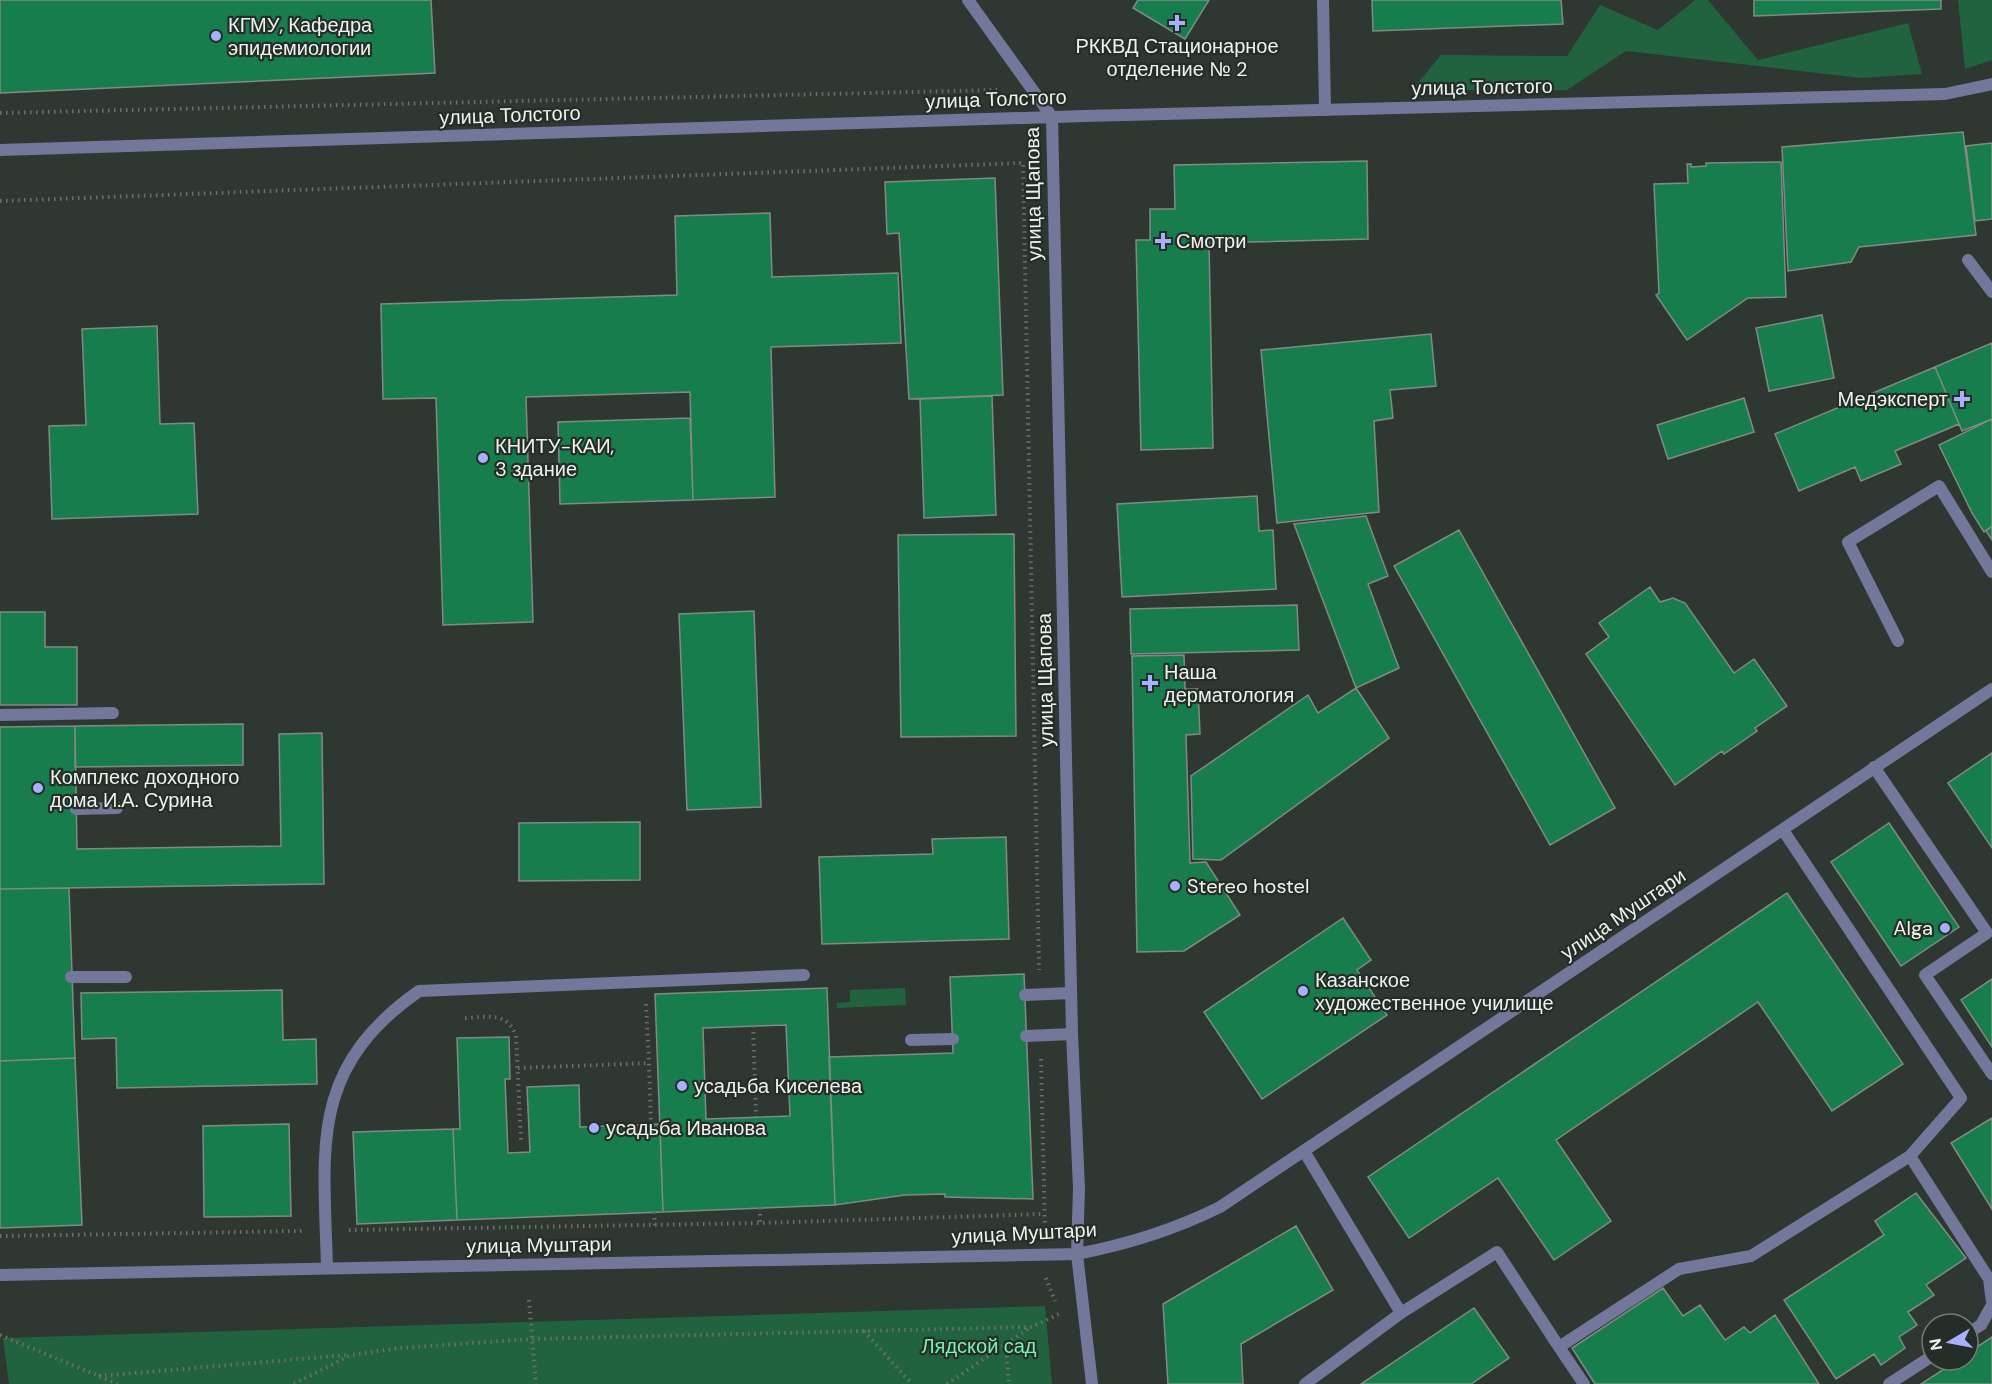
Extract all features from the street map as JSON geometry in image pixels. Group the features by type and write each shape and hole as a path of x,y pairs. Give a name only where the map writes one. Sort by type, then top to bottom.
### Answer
{"street":[{"name":"улица Щапова","path":"968,0 1052,117 1072,1034 1079,1188 1077,1254 1092,1384"},
{"path":"1323,0 1325,110"},
{"name":"улица Толстого","path":"0,150 1052,117 1945,94 1992,84"},
{"path":"1968,260 1992,292"},
{"path":"1898,641 1848,542 1939,486 1992,572"},
{"name":"улица Муштари","path":"0,1275 1077,1254 1121,1246 1191,1222 1220,1207 1992,689"},
{"path":"0,715 113,713"},
{"path":"1874,767 1987,933 1925,975 1992,1074"},
{"path":"76,809 117,808"},
{"path":"1559,1347 1679,1269 1751,1256 1910,1156 1961,1098 1783,830"},
{"path":"327,1268 324,1143 336,1089 363,1042 400,1004 419,991 804,975"},
{"path":"72,978 126,977"},
{"path":"1025,995 1071,993"},
{"path":"1026,1036 1072,1034"},
{"path":"911,1040 953,1039"},
{"path":"1304,1151 1401,1313"},
{"path":"1910,1156 1989,1279 1992,1303 1980,1325"},
{"path":"1305,1384 1401,1313 1497,1252 1584,1384"},
{"path":"1889,1384 1920,1364"}],"path":[{"path":"0,113 998,90"},
{"path":"0,201 1023,163 1040,994"},
{"path":"645,981 651,1124"},
{"path":"465,1017 498,1016 507,1020 516,1036 521,1141"},
{"path":"753,1026 756,1117"},
{"path":"1041,1035 1046,1283 1061,1313 1063,1325"},
{"path":"518,1068 649,1064"},
{"path":"760,1208 760,1223"},
{"path":"654,1212 655,1225"},
{"path":"0,1236 760,1223 1044,1214"},
{"path":"529,1300 536,1384"},
{"path":"947,1384 1032,1327 1061,1313"},
{"path":"99,1376 400,1348 532,1339 1032,1327"},
{"path":"864,1331 912,1384"},
{"path":"0,1335 118,1384"},
{"path":"1006,1344 1009,1384"},
{"path":"294,1384 351,1354"}],"green space":[{"path":"1695,0 1708,0 1758,60 1908,23 1922,74 1862,78 1626,51 1567,90 1412,90 1441,55 1567,56 1600,5 1658,30"},
{"path":"1958,0 1992,0 1992,60 1965,69"},
{"path":"905,988 906,1005 837,1008 837,1003 850,1002 850,990"},
{"name":"Лядской сад","path":"1045,1306 1052,1384 9,1384 3,1338"}],"building":[{"name":"КГМУ, Кафедра эпидемиологии","path":"0,0 431,0 435,73 0,93"},
{"name":"РККВД Стационарное отделение № 2","path":"1138,0 1209,0 1185,39 1133,8"},
{"path":"1372,0 1561,0 1563,24 1373,31"},
{"path":"1754,0 1941,0 1941,9 1754,16"},
{"path":"1963,132 1976,235 1859,247 1851,262 1788,271 1782,147"},
{"path":"1992,143 1992,219 1975,221 1966,146"},
{"path":"1367,161 1368,239 1209,243 1213,448 1141,450 1136,240 1150,240 1150,209 1175,209 1174,165"},
{"path":"1781,162 1786,297 1748,298 1687,340 1656,295 1659,293 1654,184 1688,183 1687,164 1691,164 1691,167 1706,166 1706,163"},
{"path":"995,178 1003,395 909,399 899,233 887,234 885,182"},
{"name":"КНИТУ-КАИ, 3 здание","path":"770,213 772,277 898,273 901,343 771,347 775,497 693,500 690,392 526,397 533,622 443,625 436,398 383,399 381,304 677,295 675,216"},
{"path":"1822,315 1834,378 1769,391 1756,328"},
{"path":"157,326 160,424 194,423 198,514 52,519 49,426 86,425 82,329"},
{"path":"1431,334 1436,386 1390,390 1393,418 1374,421 1379,512 1277,523 1261,350"},
{"path":"1992,343 1992,419 1962,431 1935,367"},
{"path":"1935,367 1959,424 1895,451 1901,464 1861,481 1855,467 1799,491 1775,434"},
{"path":"992,396 996,515 924,518 920,399"},
{"path":"1744,398 1754,432 1668,459 1657,425"},
{"path":"690,418 693,500 560,504 558,422"},
{"path":"1992,419 1992,526 1984,532 1972,513 1939,445"},
{"path":"1257,496 1259,531 1273,530 1276,589 1122,597 1117,504"},
{"path":"1366,516 1388,576 1368,584 1399,668 1356,688 1294,524"},
{"path":"1992,526 1992,540 1986,531"},
{"path":"1459,530 1615,808 1550,845 1394,566"},
{"path":"1014,534 1016,736 901,737 898,535"},
{"path":"1650,587 1660,602 1673,598 1685,603 1734,673 1754,659 1787,706 1755,728 1757,731 1724,754 1722,751 1675,785 1586,654 1609,637 1599,623"},
{"path":"1297,605 1299,650 1131,654 1130,609"},
{"path":"754,611 761,807 687,810 679,614"},
{"path":"0,612 45,612 45,647 77,647 77,705 0,705"},
{"path":"1184,655 1185,689 1198,689 1200,734 1186,735 1190,863 1206,862 1240,915 1184,951 1137,952 1132,656"},
{"path":"1356,688 1389,738 1221,860 1193,859 1191,776 1308,695 1318,713"},
{"path":"243,724 243,765 75,767 75,726"},
{"name":"Комплекс доходного дома И.А. Сурина","path":"75,726 77,849 281,846 279,734 322,733 324,884 0,889 0,727"},
{"path":"1992,753 1992,848 1948,783"},
{"path":"640,822 640,880 519,881 519,823"},
{"path":"1889,823 1959,927 1901,966 1831,862"},
{"path":"1006,837 1009,939 822,944 819,857 933,854 932,839"},
{"path":"69,888 75,1058 0,1061 0,889"},
{"path":"1787,893 1903,1064 1832,1111 1758,1002 1556,1140 1611,1221 1554,1260 1498,1178 1409,1238 1368,1177"},
{"name":"Казанское художественное училище","path":"1343,918 1371,960 1357,970 1387,1015 1262,1099 1204,1012"},
{"path":"1024,974 1033,1199 945,1197 945,1194 905,1195 835,1205 829,1057 953,1053 950,977"},
{"path":"1992,979 1992,1047 1961,1000"},
{"name":"усадьба Киселева","path":"827,988 835,1205 663,1212 655,994","holes":["786,1025 790,1116 706,1119 703,1028"]},
{"path":"282,990 283,1040 316,1039 317,1084 117,1088 116,1038 82,1039 81,993"},
{"name":"усадьба Иванова","path":"509,1037 510,1079 505,1079 508,1153 530,1152 527,1087 579,1085 580,1127 660,1124 663,1212 457,1220 453,1129 460,1129 457,1038"},
{"path":"75,1058 82,1225 0,1228 0,1061"},
{"path":"1992,1118 1992,1209 1951,1143"},
{"path":"289,1124 291,1216 204,1217 203,1126"},
{"path":"453,1129 457,1220 357,1224 353,1132"},
{"path":"1916,1193 1966,1258 1926,1285 1934,1295 1908,1312 1917,1325 1899,1337 1905,1348 1881,1365 1874,1354 1836,1379 1784,1300 1884,1235 1875,1221"},
{"path":"1296,1226 1333,1290 1241,1344 1243,1384 1168,1384 1163,1304"},
{"path":"1663,1288 1683,1316 1700,1305 1725,1340 1744,1327 1750,1333 1775,1315 1819,1384 1595,1384 1572,1348"},
{"path":"1474,1308 1509,1358 1471,1384 1361,1384"},
{"path":"1992,1337 1992,1384 1921,1384 1940,1372 1980,1372 1980,1345"}],"place":[{"name":"РККВД Стационарное отделение № 2","path":"1177,23"},
{"name":"КГМУ, Кафедра эпидемиологии","path":"216,36"},
{"name":"Смотри","path":"1163,241"},
{"name":"Медэксперт","path":"1962,399"},
{"name":"КНИТУ-КАИ, 3 здание","path":"483,458"},
{"name":"Наша дерматология","path":"1150,683"},
{"name":"Комплекс доходного дома И.А. Сурина","path":"38,788"},
{"name":"Stereo hostel","path":"1175,886"},
{"name":"Alga","path":"1945,928"},
{"name":"Казанское художественное училище","path":"1303,991"},
{"name":"усадьба Киселева","path":"682,1086"},
{"name":"усадьба Иванова","path":"594,1128"}]}
